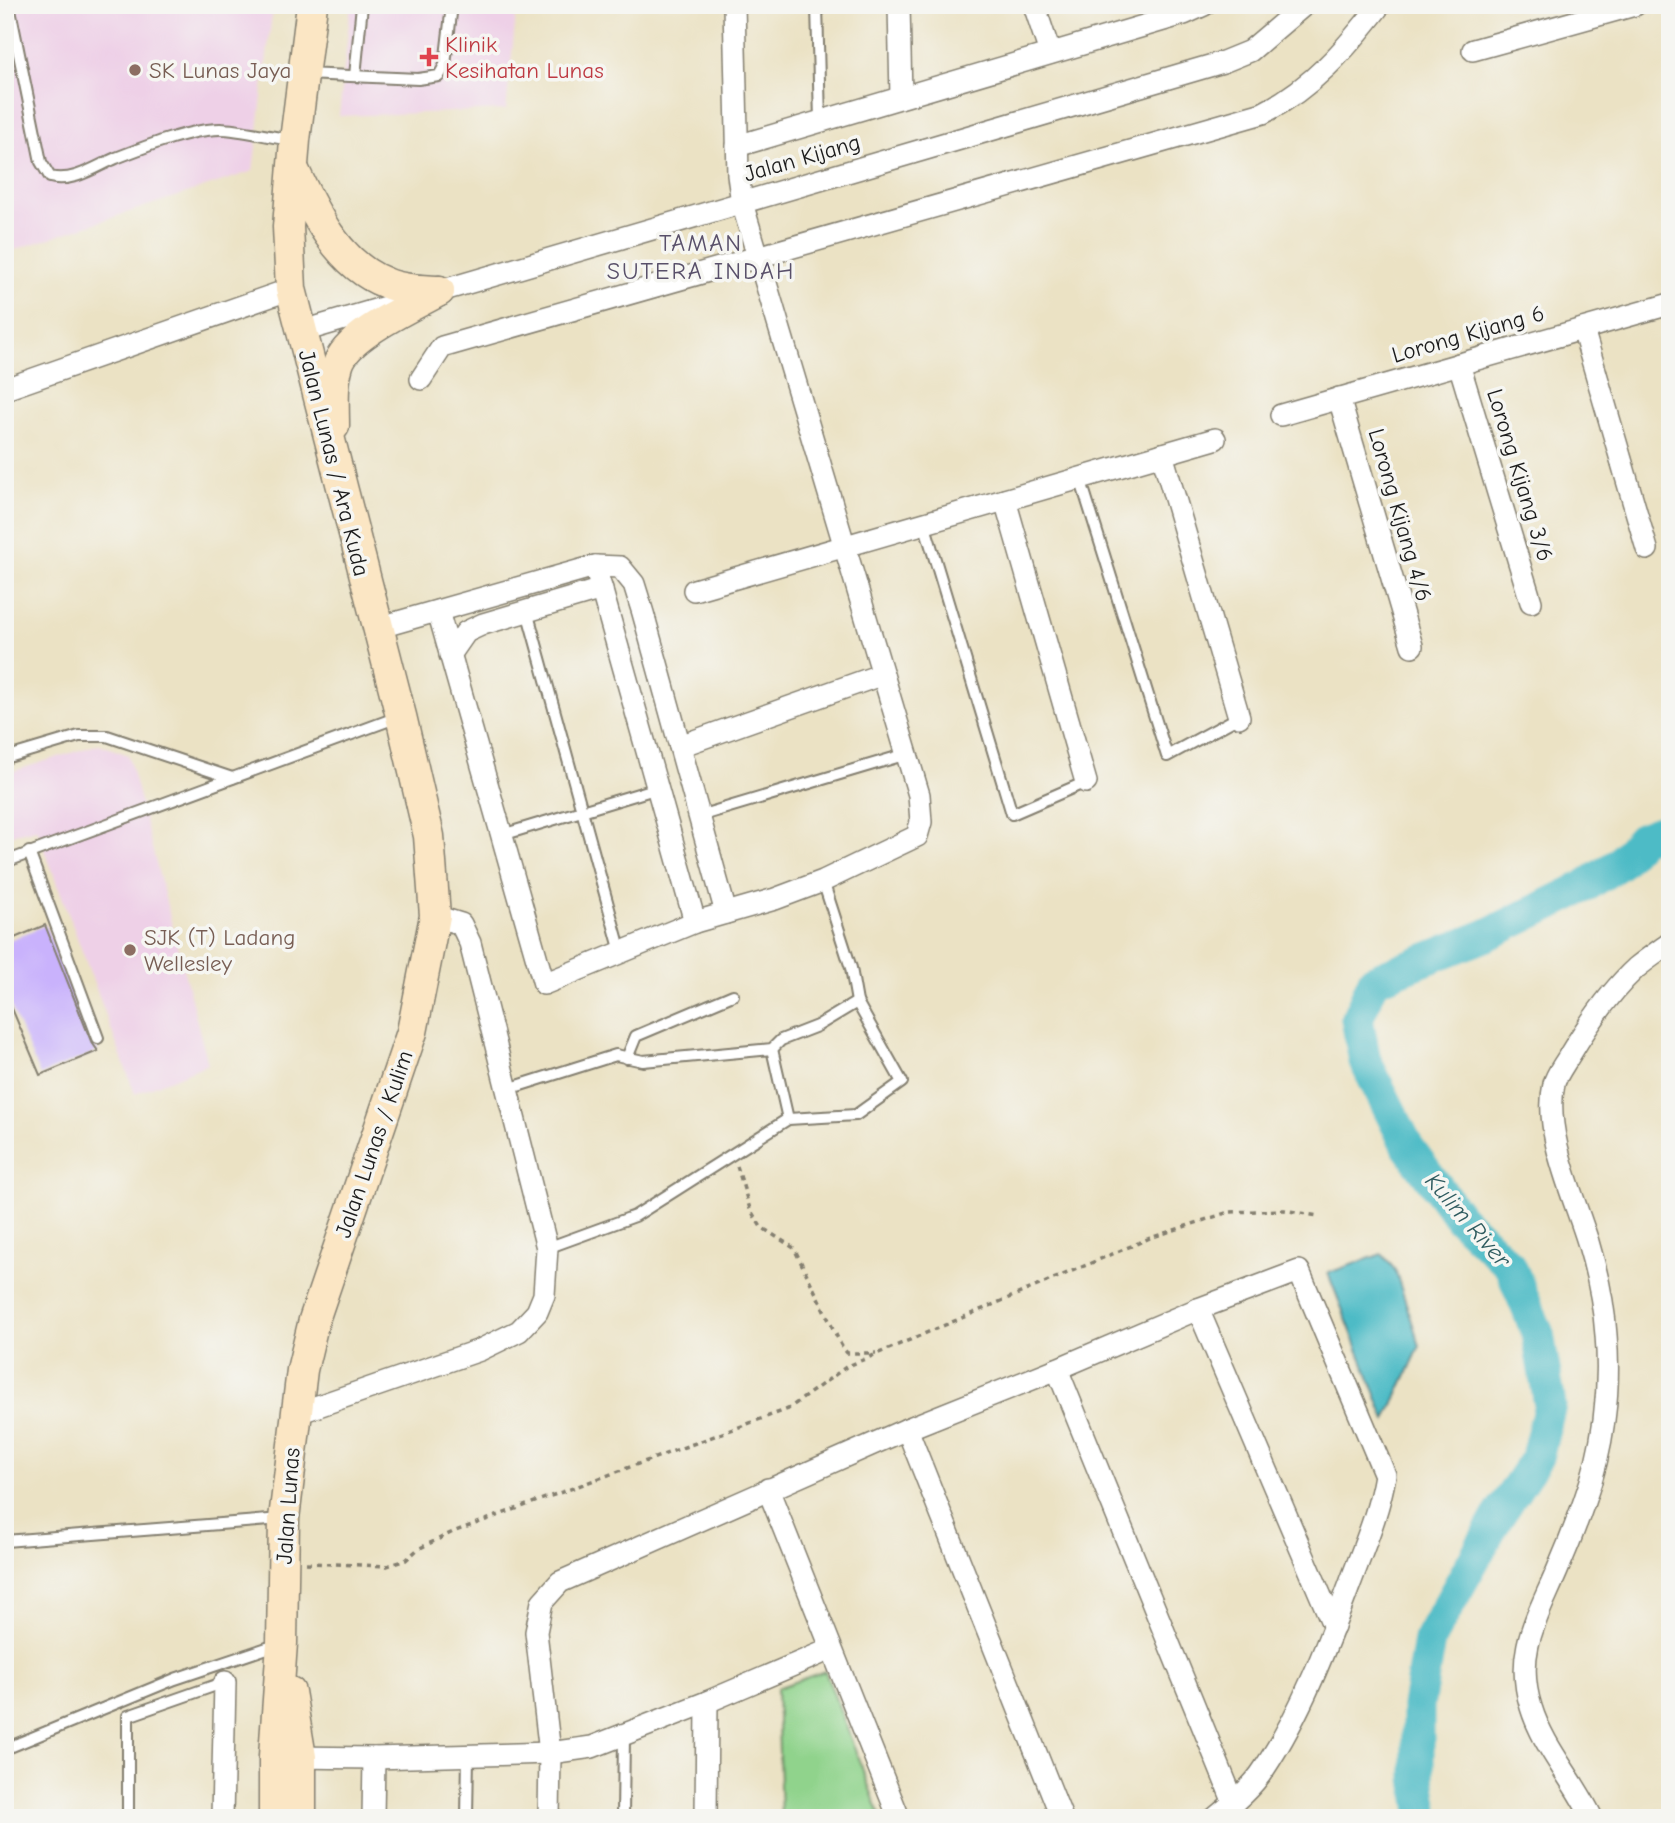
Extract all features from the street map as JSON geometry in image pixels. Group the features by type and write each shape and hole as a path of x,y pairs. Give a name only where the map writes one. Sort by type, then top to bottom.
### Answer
{"main road":[{"name":"Jalan Lunas / Ara Kuda","path":"312,5 288,227 291,289 333,461 401,716 429,836 435,916"},
{"path":"294,154 313,209 333,240 355,265 385,283 439,291"},
{"path":"333,461 334,393 338,362 351,345 378,326 439,291"},
{"name":"Jalan Lunas / Kulim","path":"302,1370 314,1320 412,1032 435,916"},
{"name":"Jalan Lunas","path":"301,1818 287,1757 282,1643 284,1519 302,1370"},
{"name":"Jalan Lunas","path":"274,1818 287,1757"}],"street":[{"path":"438,611 544,984 695,922 775,900 917,836 921,822 919,795 742,203 738,176 734,5"},
{"path":"898,5 901,97"},
{"path":"1034,5 1050,53"},
{"path":"737,146 1184,14 1204,5"},
{"name":"Jalan Kijang","path":"300,332 1223,62 1250,51 1304,5"},
{"path":"421,379 442,347 1263,113 1312,82 1351,43 1380,5"},
{"path":"1473,50 1635,5"},
{"path":"5,389 291,289"},
{"name":"Lorong Kijang 6","path":"1281,415 1670,304"},
{"path":"1583,329 1647,549"},
{"name":"Lorong Kijang 3/6","path":"1458,364 1531,602"},
{"name":"Lorong Kijang 4/6","path":"1339,398 1412,646"},
{"path":"694,590 1215,439"},
{"path":"1162,454 1239,717"},
{"path":"1005,500 1086,782"},
{"path":"377,628 595,566 620,567 634,584 726,913"},
{"path":"595,566 695,922"},
{"path":"450,655 466,632 483,624 602,589"},
{"path":"680,746 883,674"},
{"path":"295,1414 480,1350 519,1331 537,1312 544,1295 547,1248 470,943 461,924 435,916"},
{"path":"1592,1818 1582,1796 1541,1731 1531,1706 1525,1675 1528,1639 1586,1500 1602,1438 1607,1386 1606,1335 1600,1295 1589,1246 1555,1139 1550,1113 1554,1082 1574,1047 1612,994 1636,969 1670,943"},
{"path":"549,1818 550,1753 536,1632 542,1602 560,1582 907,1429 1198,1309 1299,1271 1385,1475 1381,1502 1334,1627 1299,1710 1263,1772 1234,1803 1215,1818"},
{"path":"1198,1309 1334,1627"},
{"path":"1057,1369 1234,1803"},
{"path":"907,1429 1062,1818"},
{"path":"768,1489 899,1818"},
{"path":"287,1757 374,1758 550,1753 592,1747 831,1649"},
{"path":"222,1818 225,1682"},
{"path":"706,1818 707,1702"},
{"path":"373,1818 374,1758"}],"lane":[{"path":"9,5 41,162 50,177 60,180 75,176 176,137 219,129 294,154"},
{"path":"355,76 362,5"},
{"path":"303,74 418,79 439,76 445,65 452,5"},
{"path":"817,5 820,121"},
{"path":"1080,478 1167,756 1239,717"},
{"path":"925,523 1012,814 1086,782"},
{"path":"527,611 621,952"},
{"path":"5,862 401,716"},
{"path":"5,758 79,736 107,736 232,778"},
{"path":"699,817 907,754"},
{"path":"502,835 658,788"},
{"path":"29,852 98,1038"},
{"path":"547,1248 635,1216 788,1119 856,1115 902,1082 857,1002 851,968 822,881"},
{"path":"627,1058 636,1036 733,995"},
{"path":"508,1089 616,1055 643,1061 772,1049 781,1040 817,1026 857,1002"},
{"path":"772,1049 788,1119"},
{"path":"5,1541 284,1519"},
{"path":"5,1749 175,1679 282,1643"},
{"path":"128,1818 128,1716 225,1682"},
{"path":"623,1818 624,1734"},
{"path":"467,1818 468,1755"}],"path":[{"path":"734,1154 750,1209 761,1227 794,1248 841,1345 847,1353 856,1355 881,1352"},
{"path":"283,1563 387,1566 406,1560 418,1549 453,1532 788,1409 846,1367 1150,1238 1229,1212 1284,1210 1318,1216"}],"shaded area":[{"name":"SK Lunas Jaya","path":"5,5 273,5 253,171 5,253"},
{"name":"Klinik Kesihatan Lunas","path":"351,5 517,5 506,110 339,116"},
{"name":"SJK (T) Ladang Wellesley","path":"99,744 128,755 208,1064 135,1094 37,829 5,836 5,774"}],"green space":[{"path":"825,1671 881,1818 781,1818 777,1688"}],"water":[{"path":"1382,1254 1395,1270 1420,1346 1386,1420 1328,1273"}],"building":[{"path":"45,925 91,1041 98,1051 40,1075 5,992 5,942"}],"waterway":[{"name":"Kulim River","path":"1424,1818 1418,1778 1418,1706 1429,1640 1497,1518 1537,1457 1550,1405 1538,1334 1510,1266 1460,1218 1408,1147 1365,1061 1357,1019 1374,980 1487,935 1584,887 1620,863 1641,839 1670,828"}],"place":[{"name":"Klinik Kesihatan Lunas","path":"429,57"},
{"name":"SK Lunas Jaya","path":"135,70"},
{"name":"SJK (T) Ladang Wellesley","path":"130,950"}],"district":[{"name":"TAMAN SUTERA INDAH","path":"701,257"}]}
